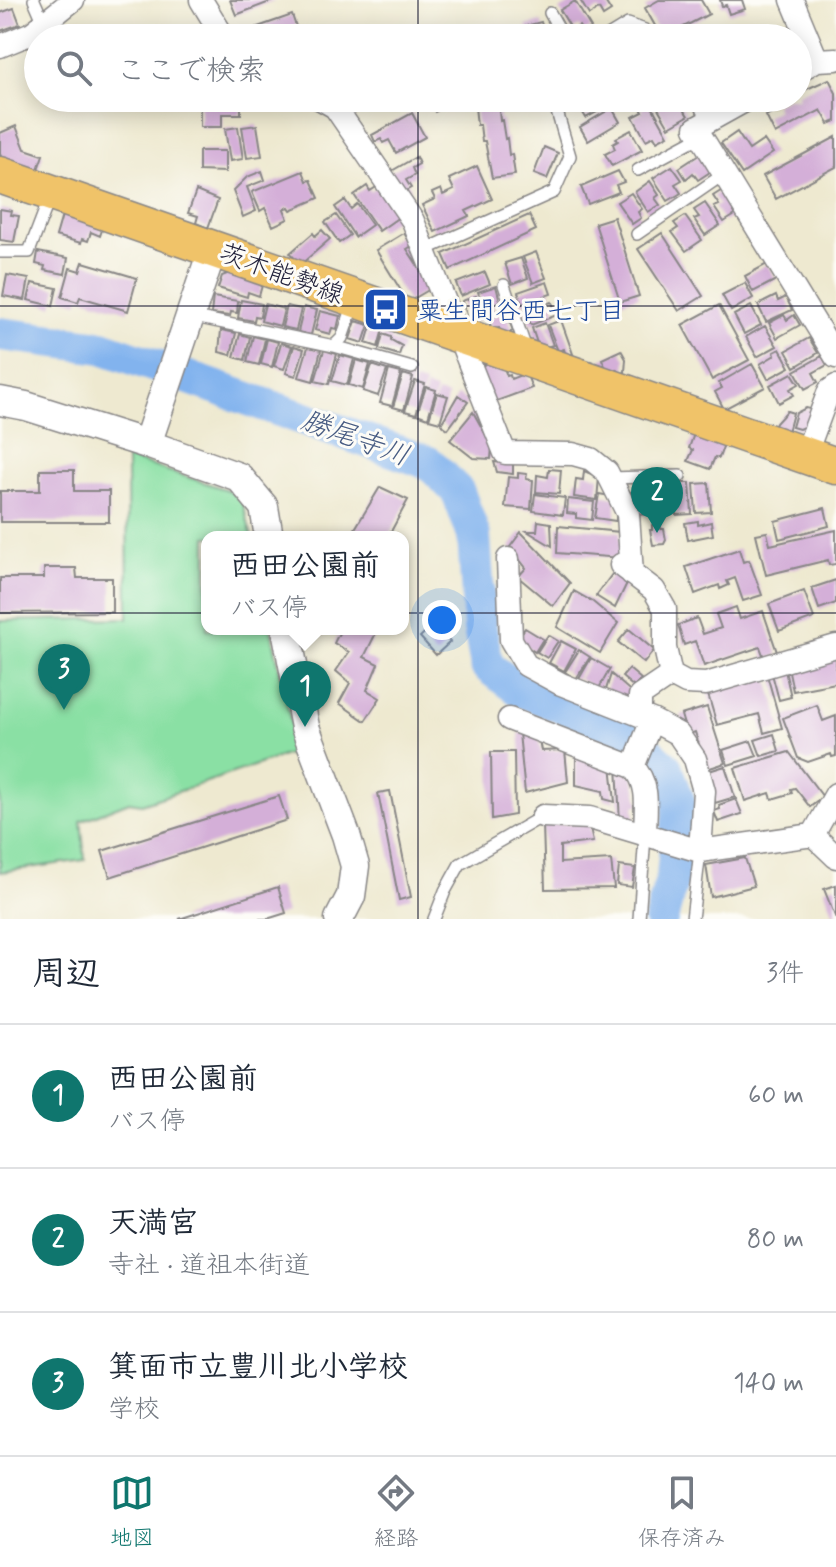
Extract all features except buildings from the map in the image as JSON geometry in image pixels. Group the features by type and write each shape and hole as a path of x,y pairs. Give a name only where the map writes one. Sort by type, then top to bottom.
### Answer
{"main road":[{"name":"茨木能勢線","path":"0,175 821,461"}],"street":[{"path":"44,23 73,0"},
{"path":"201,0 216,24"},
{"path":"792,0 802,24"},
{"path":"0,46 24,36"},
{"path":"338,112 413,221 505,453 573,454 591,459 610,478 628,514 627,569 654,590 665,609 665,648 671,675 686,683 706,684 836,646"},
{"path":"730,112 705,129 724,174 836,357"},
{"path":"151,432 213,248"},
{"path":"821,461 829,391 836,386"},
{"path":"0,401 151,432 239,477 264,507 268,531"},
{"path":"508,559 511,640 526,665 561,684 678,734 695,759 704,791 697,850"},
{"path":"287,635 305,727 355,866 351,896 339,919"},
{"path":"633,767 646,718 640,696 671,675"},
{"path":"509,719 633,767 642,776 648,836"},
{"path":"813,835 836,794"},
{"path":"543,816 590,818 697,850 813,835"},
{"path":"813,835 836,857"}],"lane":[{"path":"34,0 44,23"},
{"path":"550,13 556,24"},
{"path":"425,250 554,192 570,156 557,112"},
{"path":"638,170 705,129 700,112"},
{"path":"637,234 724,174"},
{"path":"0,252 29,252 51,193"},
{"path":"504,285 530,360"},
{"path":"334,346 342,338 355,299"},
{"path":"190,316 334,346 412,368"},
{"path":"610,478 680,476"},
{"path":"434,919 460,864 543,816"},
{"path":"639,919 648,836"},
{"path":"692,919 697,850"}],"green space":[{"path":"127,458 228,490 242,501 250,531 201,531 201,635 272,635 297,751 142,804 129,802 81,821 85,860 0,872 0,621 128,618"}],"waterway":[{"name":"勝尾寺川","path":"0,334 102,347 429,463 458,492 474,536 480,628 487,666 519,690 629,734 666,768 680,806 673,876 661,919"}],"place":[{"name":"粟生間谷西七丁目","path":"386,310"},
{"name":"天満宮","path":"657,533"},
{"name":"箕面市立豊川北小学校","path":"64,710"},
{"name":"西田公園前","path":"305,727"}]}
